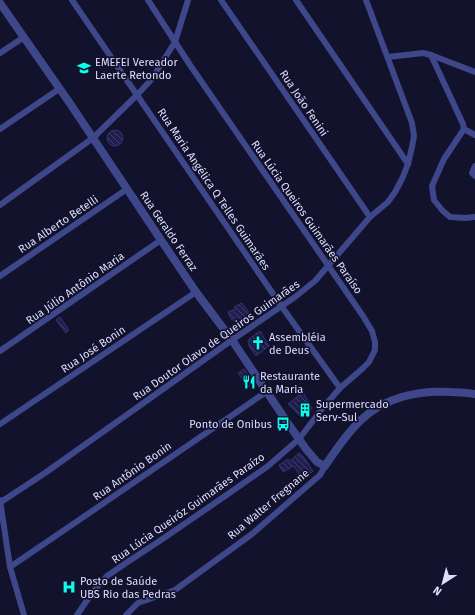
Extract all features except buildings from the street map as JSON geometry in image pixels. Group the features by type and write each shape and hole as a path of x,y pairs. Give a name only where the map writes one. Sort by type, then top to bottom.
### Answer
{"street":[{"name":"Rua Maria Angélica Q Telles Guimarães","path":"72,0 282,307 340,388"},
{"name":"Rua Lúcia Queiros Guimarães Paraíso","path":"148,0 372,331 375,342 375,350 369,362 340,388 299,439"},
{"path":"0,204 93,138 138,95 151,80 175,42 188,0"},
{"name":"Rua João Fenini","path":"221,0 370,217"},
{"path":"296,0 408,164"},
{"name":"Rua Doutor Olavo de Queiros Guimarães","path":"0,501 45,473 232,340 295,298 315,281 370,217 388,202 402,179 408,164 414,136 412,123 366,0"},
{"name":"Rua Geraldo Ferraz","path":"0,3 69,102 196,292 232,340 266,392 317,462 325,466"},
{"path":"0,53 24,37"},
{"path":"388,57 418,53 431,54 475,72"},
{"path":"431,54 463,124 464,130 444,159 432,186 434,200 450,217 475,217"},
{"path":"0,129 59,89"},
{"path":"464,130 475,135"},
{"path":"475,166 472,173 475,176"},
{"name":"Rua Alberto Betelli","path":"0,276 126,189"},
{"name":"Rua Júlio Antônio Maria","path":"0,351 161,240"},
{"name":"Rua José Bonin","path":"0,424 196,292"},
{"name":"Rua Antônio Bonin","path":"10,567 266,392"},
{"name":"Rua Walter Fregnane","path":"126,615 138,603 175,590 252,534 320,475 354,427 372,410 386,402 412,394 450,392 475,394"},
{"name":"Rua Lúcia Queiróz Guimarães Paraízo","path":"77,615 92,593 107,576 268,466 299,439"},
{"path":"0,501 10,567 24,615"}],"place":[{"name":"EMEFEI Vereador Laerte Retondo","path":"84,68"},
{"name":"Assembléia de Deus","path":"258,343"},
{"name":"Restaurante da Maria","path":"249,382"},
{"name":"Supermercado Serv-Sul","path":"305,410"},
{"name":"Ponto de Onibus","path":"283,424"},
{"name":"Posto de Saúde UBS Rio das Pedras","path":"69,587"}]}
